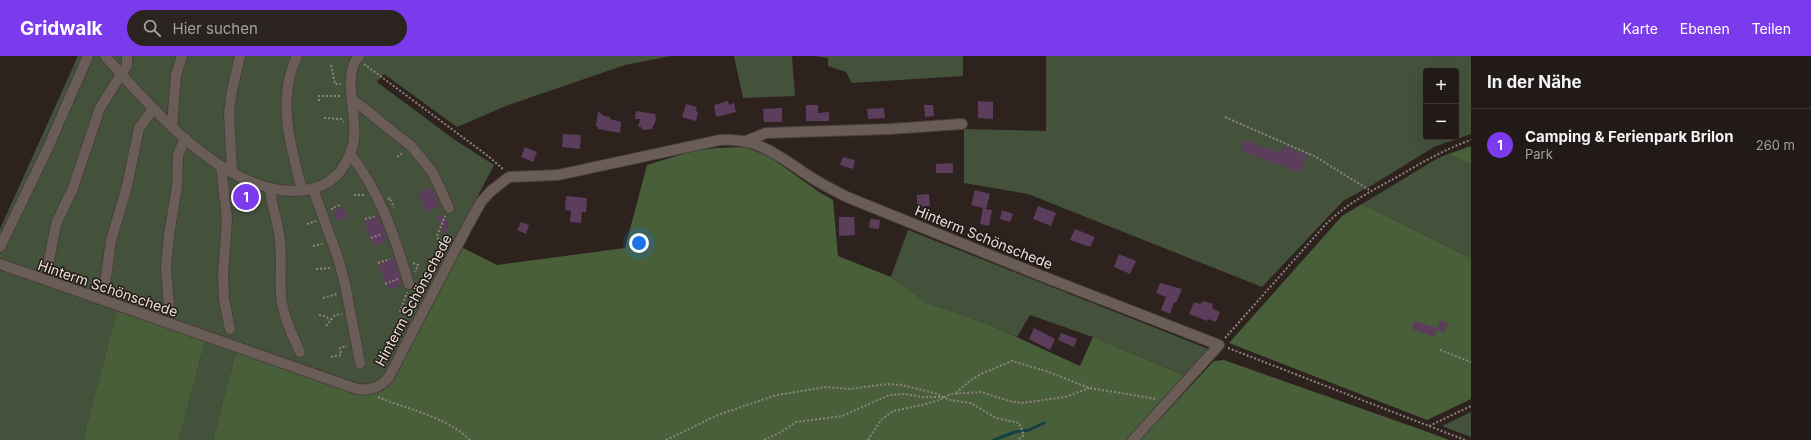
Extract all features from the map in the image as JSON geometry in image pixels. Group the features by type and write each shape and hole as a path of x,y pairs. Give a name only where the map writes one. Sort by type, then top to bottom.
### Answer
{"street":[{"path":"0,247 46,152 88,56"},
{"path":"105,56 153,109 185,138 221,166 270,188 283,191 319,188 341,172 354,144 352,76 358,57"},
{"path":"48,265 56,224 84,156 100,108 108,92 122,75 127,65 127,56"},
{"path":"172,127 176,75 182,56"},
{"path":"232,172 229,112 240,56"},
{"path":"297,56 289,76 287,119 288,135 302,190"},
{"path":"352,98 412,147 433,173 447,212"},
{"path":"105,284 111,241 127,186 139,128 153,109"},
{"name":"Hinterm Schönschede","path":"746,141 766,133 890,129 962,124"},
{"path":"169,305 166,268 168,235 177,187 178,155 185,138"},
{"name":"Hinterm Schönschede","path":"0,264 362,390 376,387 389,377 481,202 491,191 510,177 558,175 720,140 737,139 746,141 782,157 817,181 847,197 1042,276 1219,345"},
{"path":"350,154 363,170 391,226 409,284"},
{"path":"221,166 227,219 223,274 224,293 230,329"},
{"path":"270,188 271,201 278,225 280,242 281,296 286,319 300,352"},
{"path":"313,189 347,292 360,363"},
{"path":"1133,440 1219,345"}],"path":[{"path":"358,57 383,78 488,156 510,177"},
{"path":"331,65 335,84 343,84 343,74 352,76"},
{"path":"319,101 319,96 352,98"},
{"path":"1225,117 1316,157 1371,191"},
{"path":"324,118 341,119 344,122"},
{"path":"1465,440 1219,345 1245,314 1326,225 1343,209 1371,191 1439,153 1471,140"},
{"path":"333,214 332,208 340,204"},
{"path":"442,241 438,239 437,236 447,212"},
{"path":"378,263 400,257"},
{"path":"316,269 340,267"},
{"path":"400,312 409,284"},
{"path":"323,298 347,292"},
{"path":"326,326 334,315 351,312"},
{"path":"319,315 325,316 331,320"},
{"path":"332,357 341,355 340,348 357,344"},
{"path":"1440,350 1471,362"},
{"path":"956,394 971,380 1012,361 1049,372 1058,377 1089,388 1149,397 1168,402"},
{"path":"666,440 725,412 777,395 800,392 813,388 834,387 850,389 894,384 912,387 949,400 976,405 996,418 1014,421 1021,425 1024,435 1018,440"},
{"path":"764,440 781,432 796,422 842,416 889,395 905,394 922,397 944,397 956,394 981,392 1009,401 1023,403 1065,397 1089,388"},
{"path":"362,390 446,423 459,430 470,440"},
{"path":"868,440 881,420 889,413 902,408 935,402 944,397"},
{"path":"1429,426 1471,406"}],"green space":[{"path":"78,56 671,56 625,65 506,106 457,127 384,74 377,82 455,140 494,165 383,377 370,386 0,258 0,229"},
{"path":"734,56 792,56 795,96 743,98"},
{"path":"815,56 963,56 963,76 852,83 846,72 828,66 828,58"},
{"path":"1046,56 1471,56 1471,134 1459,138 1459,68 1423,68 1423,140 1454,140 1434,147 1374,184 1343,201 1262,287 1028,194 964,183 964,129 1046,131"},
{"path":"1471,146 1471,165 1448,154"},
{"path":"745,147 770,157 819,192 833,200 838,256 891,277 927,303 988,324 1080,366 1093,337 1188,377 1130,440 213,440 236,352 377,391 428,309 463,248 497,265 625,248 647,165 693,151"},
{"path":"1448,154 1471,165 1471,258 1362,204 1438,158"},
{"path":"1362,204 1471,258 1471,399 1427,420 1229,343 1342,216"},
{"path":"908,230 1211,350 1188,377 1093,337 1030,315 1017,337 988,324 927,303 891,277"},
{"path":"0,270 117,311 83,440 0,440"},
{"path":"117,311 205,341 179,440 83,440"},
{"path":"205,341 236,352 213,440 179,440"},
{"path":"1224,360 1449,440 1140,440 1214,361"},
{"path":"1471,412 1471,437 1442,426"}],"building":[{"path":"728,101 729,105 734,103 736,112 716,117 714,105"},
{"path":"978,101 993,102 993,119 978,118"},
{"path":"686,104 697,107 696,111 698,112 696,121 682,117"},
{"path":"806,105 818,105 818,113 829,112 829,121 806,121"},
{"path":"924,105 933,105 934,116 925,117"},
{"path":"782,108 782,122 764,122 763,109"},
{"path":"884,108 885,118 868,119 867,109"},
{"path":"598,111 604,116 610,117 610,119 621,122 620,133 598,129 596,126"},
{"path":"636,111 655,114 656,120 652,129 643,130 641,127 638,127 640,119 635,119"},
{"path":"563,134 581,135 580,149 562,147"},
{"path":"1245,140 1281,153 1284,146 1307,155 1301,173 1241,151"},
{"path":"525,147 537,152 533,162 521,157"},
{"path":"843,157 855,160 853,169 840,165"},
{"path":"953,163 953,173 936,173 936,164"},
{"path":"431,187 440,205 426,212 418,193"},
{"path":"975,190 990,194 986,209 992,210 989,226 980,224 983,208 971,205"},
{"path":"929,194 930,206 917,207 917,195"},
{"path":"566,196 587,198 586,212 582,212 581,223 570,222 571,211 565,210"},
{"path":"343,206 348,217 337,221 333,210"},
{"path":"1038,206 1056,213 1051,226 1033,219"},
{"path":"1002,210 1013,214 1010,222 1000,219"},
{"path":"436,215 447,219 449,224 445,235"},
{"path":"378,216 384,229 386,241 373,246 364,221"},
{"path":"839,217 854,217 855,235 839,236"},
{"path":"870,219 880,220 879,229 869,228"},
{"path":"521,222 529,225 526,234 517,230"},
{"path":"1075,229 1095,237 1090,247 1070,240"},
{"path":"1119,254 1136,261 1130,274 1114,267"},
{"path":"394,258 402,285 388,290 378,264"},
{"path":"1160,283 1182,289 1176,303 1174,302 1170,314 1161,310 1166,297 1156,293"},
{"path":"1204,301 1213,304 1212,308 1220,312 1216,322 1208,319 1207,321 1189,314 1194,302 1200,304"},
{"path":"1440,320 1448,323 1444,333 1437,330"},
{"path":"1415,321 1437,328 1435,337 1412,329"},
{"path":"1034,328 1055,339 1050,350 1029,339"},
{"path":"1061,333 1077,339 1074,347 1058,340"}],"waterway":[{"path":"994,440 1015,432 1029,430 1044,423"}],"place":[{"name":"Camping & Ferienpark Brilon","path":"246,197"}]}
